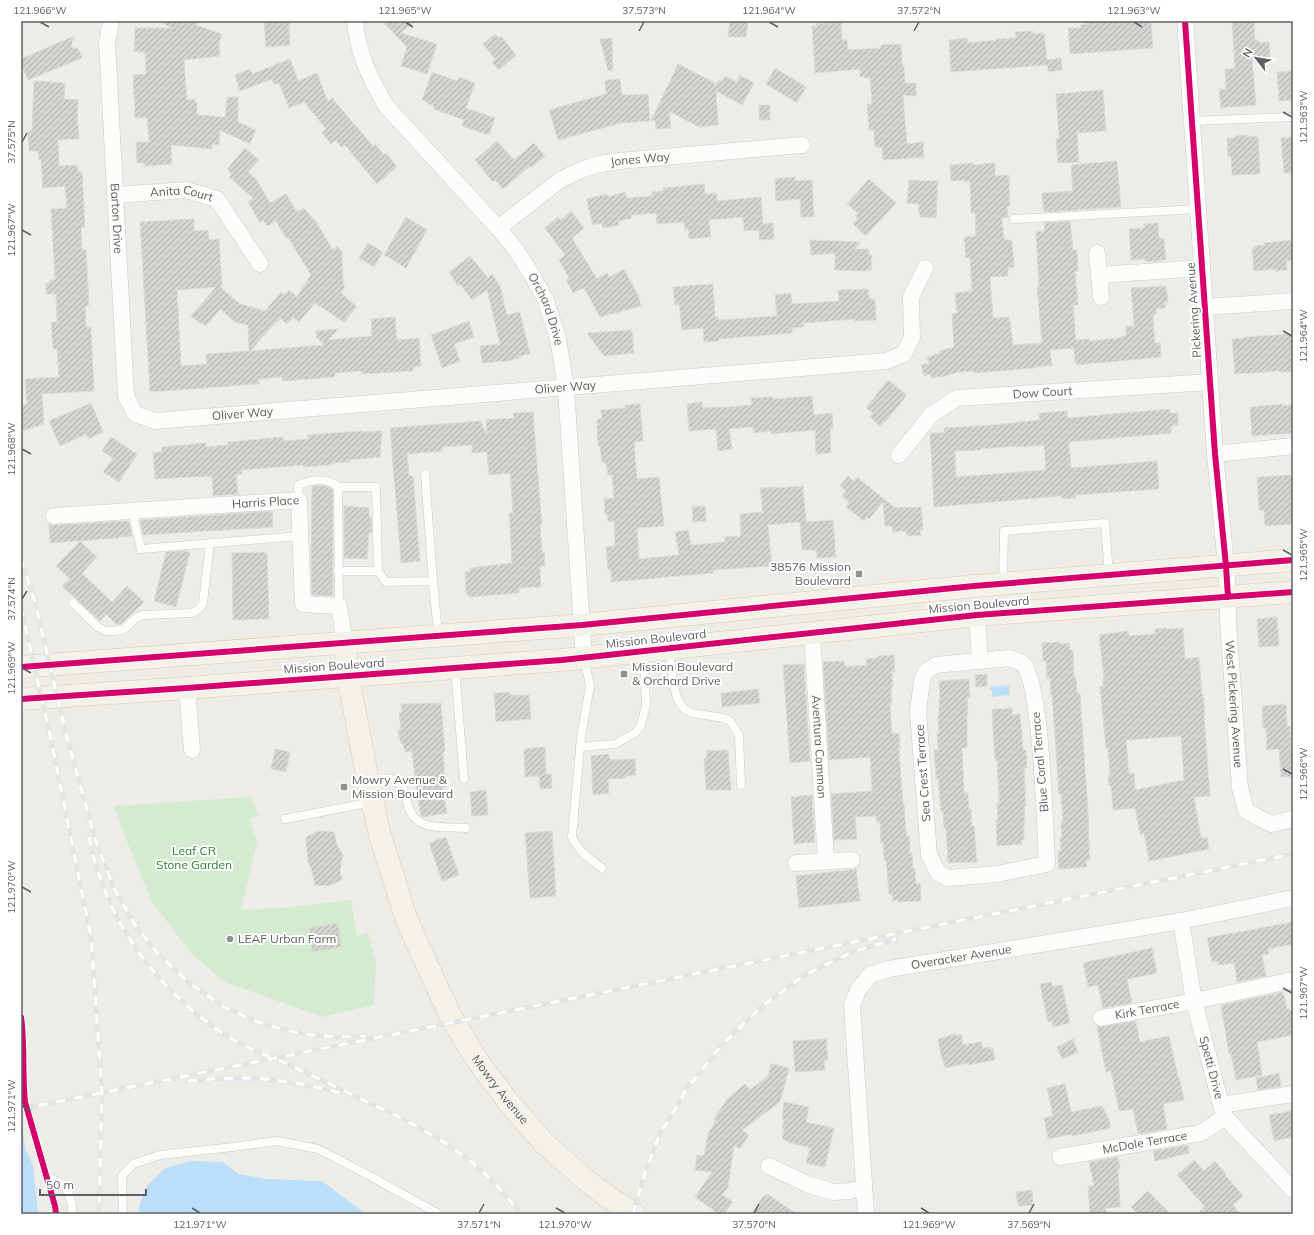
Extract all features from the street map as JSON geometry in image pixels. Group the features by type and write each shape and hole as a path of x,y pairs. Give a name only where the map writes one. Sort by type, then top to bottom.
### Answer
{"main road":[{"name":"Mission Boulevard","path":"21,667 582,625 1003,584 1293,560"},
{"name":"Mission Boulevard","path":"21,699 584,658 977,615 1293,592"},
{"name":"Mowry Avenue","path":"345,643 348,676 372,802 380,835 410,930 442,1018 468,1062 499,1105 539,1151 583,1190 618,1214"},
{"name":"Mowry Avenue","path":"410,930 463,1039 506,1099 544,1143 587,1181 634,1214"}],"street":[{"name":"Barton Drive","path":"111,21 107,42 126,396 135,414"},
{"name":"Orchard Drive","path":"355,21 356,35 363,60 373,84 387,107 498,228 516,250 546,301 558,339 566,388 584,658"},
{"name":"Pickering Avenue","path":"1185,21 1215,454 1228,597"},
{"name":"Jones Way","path":"498,228 560,180 600,164 619,161 802,145"},
{"name":"Anita Court","path":"115,195 186,190 217,200 260,264"},
{"path":"1097,253 1101,297"},
{"name":"Oliver Way","path":"135,414 155,421 886,361 904,354 912,337 911,297 925,268"},
{"path":"1099,276 1202,268"},
{"path":"1205,307 1293,301"},
{"name":"Dow Court","path":"899,455 931,416 957,398 1210,382"},
{"path":"1215,454 1293,446"},
{"name":"Harris Place","path":"54,516 299,500 303,604 338,606"},
{"name":"West Pickering Avenue","path":"1228,597 1228,621 1240,788 1246,811 1271,824 1293,820"},
{"path":"338,606 345,643"},
{"path":"977,615 980,661"},
{"name":"Aventura Common","path":"812,633 826,861"},
{"name":"Blue Coral Terrace","path":"938,873 948,878 997,874 1047,864 1042,768 1036,708 1030,675 1023,663 1009,658 980,661"},
{"name":"Sea Crest Terrace","path":"938,873 929,855 918,711 922,680 926,671 936,664 980,661"},
{"path":"187,688 192,750"},
{"path":"796,863 852,860"},
{"name":"Overacker Avenue","path":"866,1214 852,1004 858,990 870,976 889,969 1181,921 1293,898"},
{"name":"Spetti Drive","path":"1181,921 1194,1001 1223,1111 1293,1190"},
{"name":"Kirk Terrace","path":"1101,1018 1194,1001 1293,980"},
{"path":"1223,1111 1293,1094"},
{"name":"McDole Terrace","path":"1060,1157 1201,1133 1223,1111"},
{"path":"769,1166 807,1184 832,1192 850,1191 864,1188"}],"lane":[{"path":"1192,121 1292,117"},
{"path":"1014,219 1198,209"},
{"path":"425,474 433,581 439,636"},
{"path":"299,500 298,485 309,481 328,480 334,482 338,487 338,606"},
{"path":"338,487 376,487 378,571 386,582 433,581"},
{"path":"132,511 141,549 210,542 300,536"},
{"path":"1003,584 1004,531 1097,523 1105,523 1109,575"},
{"path":"73,604 98,627 106,631 124,629 136,618 144,615 192,613 199,609 203,603 210,542"},
{"path":"338,571 378,571"},
{"path":"669,648 673,681 677,698 684,708 692,713 723,718 730,721 739,735 741,785"},
{"path":"580,747 615,744 635,733 641,725 646,704 644,651"},
{"path":"584,658 590,686 580,747 572,837 576,845 586,856 602,868"},
{"path":"455,668 464,779"},
{"path":"368,781 385,778 397,781 404,791 412,814 419,822 423,824 466,828"},
{"path":"285,819 372,802"},
{"path":"123,1214 122,1176 133,1164 160,1154 277,1141 318,1150 440,1214"},
{"path":"47,1176 65,1185 72,1204 72,1214"}],"green space":[{"name":"Leaf CR Stone Garden","path":"250,797 259,815 250,819 257,842 241,910 292,907 351,900 357,936 368,933 376,962 374,1005 323,1017 225,982 192,954 152,902 114,806"}],"water":[{"path":"1009,685 1010,695 992,697 990,687"},
{"path":"21,1113 25,1148 33,1165 38,1214 21,1214"},
{"path":"191,1161 222,1162 239,1174 266,1179 322,1181 366,1214 140,1214 139,1207 146,1187 165,1168"}],"building":[{"path":"160,21 199,21 196,25 222,34 219,43 220,56 184,60 187,100 195,99 195,102 197,102 197,115 225,117 227,97 238,97 238,122 256,130 250,144 220,130 219,145 212,144 212,149 171,145 172,164 144,166 144,163 137,163 136,142 149,142 147,117 135,118 133,75 146,74 145,52 134,51 135,28 171,28"},
{"path":"264,21 289,21 290,45 266,47"},
{"path":"382,21 414,21 401,33 437,44 427,74 401,66 407,47"},
{"path":"730,21 748,21 746,37 728,37"},
{"path":"1087,21 1151,21 1153,48 1070,54 1068,28 1081,28 1080,25 1087,24"},
{"path":"1232,21 1254,21 1255,41 1259,40 1259,43 1269,42 1270,57 1252,59 1256,105 1221,108 1219,89 1226,89 1225,69 1235,68"},
{"path":"841,22 842,40 847,40 848,50 881,48 881,45 901,44 905,83 916,83 916,96 903,95 907,144 923,142 924,157 883,160 882,147 875,147 874,130 869,130 867,104 872,104 870,78 864,78 864,76 860,77 860,69 815,73 812,27 817,26 816,24"},
{"path":"1033,31 1033,34 1044,33 1047,60 1061,58 1062,70 1048,72 1047,65 951,72 949,40 967,38 968,43 1016,38 1015,32"},
{"path":"495,34 499,38 501,36 516,55 499,70 492,62 495,59 483,44"},
{"path":"74,36 71,47 78,49 82,58 28,80 21,64 21,59"},
{"path":"612,38 613,70 608,71 600,39"},
{"path":"290,59 298,81 317,73 328,102 332,98 373,146 375,144 384,155 386,153 397,167 377,184 345,145 342,148 335,140 331,144 322,133 326,129 304,102 289,108 279,83 274,84 272,79 240,91 235,75 250,69 252,74"},
{"path":"678,64 715,83 715,87 719,80 722,82 725,76 737,82 740,75 754,83 742,105 716,91 718,125 699,127 669,111 671,128 656,129 655,120 651,121"},
{"path":"775,68 806,87 797,103 766,84"},
{"path":"1293,71 1293,100 1279,101 1277,72"},
{"path":"432,72 457,81 459,77 475,83 466,108 495,118 489,135 462,126 464,120 434,109 434,106 422,100"},
{"path":"620,79 622,95 648,94 650,121 621,123 558,140 549,110 606,94 605,80"},
{"path":"34,81 65,83 64,99 78,100 77,125 78,124 79,139 58,140 59,166 77,165 78,172 82,172 85,227 81,228 82,250 86,250 89,305 85,306 86,327 91,327 94,391 42,394 44,424 21,431 21,406 27,404 25,379 59,377 57,349 53,349 51,322 57,322 56,294 46,294 46,283 50,283 50,280 55,280 51,209 67,208 65,186 43,188 41,160 39,160 38,151 29,151 28,131 32,131"},
{"path":"1103,90 1106,131 1077,133 1079,162 1058,163 1056,139 1059,138 1056,94"},
{"path":"759,105 770,105 770,120 759,120"},
{"path":"1247,135 1247,137 1258,136 1260,174 1232,175 1231,156 1228,157 1227,138"},
{"path":"1293,137 1293,173 1284,173 1281,138"},
{"path":"497,141 514,160 534,143 545,156 531,168 530,166 503,189 495,180 493,182 475,160"},
{"path":"245,148 259,160 248,172 256,179 270,203 286,194 297,212 304,208 316,222 333,250 337,246 342,252 343,285 345,287 341,293 357,307 344,322 315,303 299,322 293,317 287,324 280,318 278,322 277,321 250,351 325,345 317,338 316,331 338,329 328,340 372,336 371,319 395,317 397,340 419,338 421,366 413,367 413,371 362,374 361,371 335,373 335,377 283,381 282,377 259,379 259,384 150,392 140,222 194,219 194,231 208,230 209,240 219,239 222,286 219,286 240,304 265,311 281,292 284,295 289,290 297,297 311,275 276,221 267,226 263,220 260,223 248,202 253,198 229,177 232,174 227,169","holes":["216,287 191,316 206,326 220,309 235,322 248,325 249,351 206,354 207,364 181,366 177,290"]},
{"path":"1117,161 1121,207 1044,212 1042,193 1073,191 1071,165"},
{"path":"973,163 973,165 995,163 995,176 1009,175 1010,206 1007,206 1008,217 1002,218 1004,240 1012,240 1014,267 1008,268 1008,276 990,277 993,318 1009,317 1013,345 1042,343 1037,287 1039,287 1036,232 1045,231 1044,223 1070,221 1073,250 1077,250 1078,271 1075,271 1078,305 1073,305 1076,340 1089,339 1089,341 1126,336 1126,326 1134,326 1131,288 1166,286 1168,302 1165,302 1165,308 1156,309 1156,314 1153,315 1155,343 1160,343 1161,357 1077,365 1077,363 1075,363 1074,348 1050,350 1052,365 1035,368 974,373 974,371 959,372 932,378 930,374 924,376 921,365 929,363 927,357 954,347 952,314 957,313 955,293 972,291 970,258 966,258 964,237 976,236 975,213 971,213 970,181 951,181 950,165"},
{"path":"795,177 795,181 812,180 814,217 801,217 800,199 776,201 775,179"},
{"path":"869,179 896,203 866,236 853,224 858,218 855,216 858,213 847,204"},
{"path":"909,180 938,181 936,218 920,217 919,204 907,203"},
{"path":"704,184 705,194 716,193 717,201 761,197 763,224 773,223 774,239 759,240 759,230 744,231 743,217 709,220 711,237 689,239 688,229 685,229 684,222 657,224 656,213 631,215 632,218 618,221 619,225 603,228 602,223 593,225 586,199 607,194 608,197 625,192 627,198 652,196 652,192 663,191 663,188"},
{"path":"571,211 584,228 572,238 597,279 607,273 610,277 624,269 638,295 641,306 600,317 584,288 573,293 566,280 569,278 559,260 565,255 545,228 558,217 561,220"},
{"path":"406,217 427,230 406,268 384,255"},
{"path":"1158,223 1159,239 1164,238 1166,260 1145,262 1145,259 1131,260 1129,229 1144,228 1144,224"},
{"path":"810,240 861,242 855,249 869,249 869,255 872,255 871,270 835,270 835,253 811,255"},
{"path":"1293,240 1293,260 1286,261 1287,270 1275,271 1275,269 1254,271 1252,248 1255,248 1255,246 1265,245 1264,243"},
{"path":"368,243 383,252 374,267 359,258"},
{"path":"470,256 488,278 492,274 500,286 507,315 520,312 530,354 519,356 519,358 508,361 482,363 480,346 500,344 487,290 472,300 460,284 458,286 449,272"},
{"path":"713,284 715,317 718,317 718,320 777,316 775,295 791,293 792,304 839,301 838,290 868,289 869,299 875,299 876,320 855,321 855,319 803,323 803,327 792,328 792,333 719,339 719,341 704,342 703,328 682,330 679,304 675,305 673,287"},
{"path":"469,321 474,337 454,344 460,361 442,368 431,335"},
{"path":"632,330 634,353 604,356 587,333"},
{"path":"1293,334 1293,372 1280,371 1235,374 1232,339"},
{"path":"888,380 907,395 880,426 870,417 873,413 866,408"},
{"path":"812,396 814,415 832,413 833,428 830,429 831,453 816,454 815,430 771,434 771,431 754,433 753,427 729,429 732,449 718,451 716,429 689,431 687,404 702,402 703,408 717,408 752,405 751,398 772,397 773,399"},
{"path":"91,403 103,432 88,439 86,434 60,446 49,421"},
{"path":"640,404 643,441 634,442 637,479 659,477 664,526 637,528 639,559 679,555 675,532 688,530 691,545 725,542 725,537 741,536 740,514 763,512 760,488 803,486 806,522 833,520 836,557 817,558 816,550 802,550 800,522 768,525 772,566 713,570 713,573 611,582 611,570 608,570 606,547 615,546 614,521 608,522 607,514 605,514 604,499 614,498 612,475 608,475 606,463 602,463 600,446 598,446 597,419 602,419 601,410 625,408 625,405"},
{"path":"1283,404 1283,406 1293,405 1293,433 1252,436 1250,407"},
{"path":"1170,409 1170,413 1178,413 1178,425 1171,426 1171,433 1069,442 1071,468 1157,461 1159,489 1075,495 1076,498 1062,499 1062,496 934,507 930,433 944,433 944,428 1040,420 1039,413 1067,411 1067,418","holes":["1044,445 1046,470 956,477 955,451"]},
{"path":"533,412 542,524 540,525 542,552 544,552 545,566 540,566 541,587 519,588 519,593 469,597 468,594 466,594 465,572 470,571 470,568 512,563 509,513 513,513 510,473 489,475 487,452 472,453 472,445 442,447 442,451 407,454 409,476 413,476 420,561 401,563 390,428 481,421 487,434 486,420 514,418 513,413"},
{"path":"382,431 380,457 349,460 350,462 331,463 331,465 303,467 303,465 241,470 242,474 236,475 238,494 213,496 212,476 155,479 153,452 162,452 162,447 206,443 206,447 228,445 228,442 283,437 283,441 308,439 308,435"},
{"path":"111,437 137,454 119,482 103,472 113,458 102,451"},
{"path":"1291,475 1293,493 1293,524 1265,526 1264,510 1259,510 1257,477"},
{"path":"848,476 854,481 857,477 895,508 921,507 923,530 920,530 921,535 907,536 906,531 893,532 892,526 885,526 883,502 869,519 867,517 864,521 846,507 849,502 842,496 846,491 840,486"},
{"path":"312,486 327,486 333,490 333,596 312,595"},
{"path":"344,506 369,508 372,533 369,533 367,559 344,558"},
{"path":"705,506 706,521 693,522 692,507"},
{"path":"272,511 273,527 143,535 140,520"},
{"path":"129,521 132,536 50,543 49,525"},
{"path":"80,541 97,557 82,573 112,602 127,586 144,602 121,624 117,625 106,614 100,621 62,586 70,579 56,566"},
{"path":"166,552 190,552 176,607 154,601"},
{"path":"267,552 269,619 233,620 232,553"},
{"path":"1277,617 1279,646 1259,647 1257,619"},
{"path":"1183,628 1185,659 1199,657 1205,715 1210,796 1194,797 1201,838 1207,837 1209,849 1149,861 1144,833 1140,834 1135,808 1113,810 1111,786 1109,786 1108,776 1110,775 1108,748 1106,748 1100,687 1103,686 1104,678 1099,635 1128,631 1129,636 1155,634 1155,629","holes":["1181,736 1184,780 1135,790 1134,773 1129,774 1126,740"]},
{"path":"1059,642 1059,644 1069,643 1070,650 1073,650 1074,677 1076,677 1077,693 1080,693 1090,860 1086,860 1087,867 1059,869 1058,851 1061,851 1061,822 1063,822 1061,794 1059,795 1050,678 1047,679 1046,661 1043,661 1042,643"},
{"path":"894,655 895,672 892,672 892,704 890,704 892,734 899,733 906,832 907,836 909,836 910,853 912,853 916,884 920,883 921,901 893,901 892,894 889,894 886,860 884,860 883,843 881,843 880,822 877,822 876,816 855,817 857,839 834,840 831,794 872,791 870,757 829,760 823,662 844,661 845,667 867,665 866,659 878,658 878,656"},
{"path":"804,664 810,761 790,763 783,665"},
{"path":"987,674 987,686 976,687 975,675"},
{"path":"969,679 970,697 967,698 967,748 962,748 964,793 968,793 969,810 971,809 972,826 974,826 977,862 948,863 946,828 944,828 943,811 941,811 938,779 936,779 934,750 938,750 937,733 939,733 938,716 940,699 939,681"},
{"path":"758,689 760,703 722,707 721,693"},
{"path":"510,692 510,695 529,695 531,719 496,722 494,693"},
{"path":"441,703 446,787 442,787 447,813 423,817 421,815 416,789 412,751 405,752 403,743 401,744 398,730 401,729 399,713 402,712 401,704"},
{"path":"1286,704 1287,727 1290,726 1291,754 1293,754 1293,776 1281,777 1279,749 1267,750 1266,728 1263,728 1262,706"},
{"path":"1012,708 1012,715 1020,714 1023,750 1026,750 1027,768 1024,768 1026,806 1024,806 1024,839 1022,840 1022,844 997,846 996,820 998,820 997,803 999,803 999,796 992,712 993,709"},
{"path":"545,747 546,774 551,774 552,788 540,789 539,776 525,777 524,749"},
{"path":"275,749 290,752 286,772 271,769"},
{"path":"728,750 731,790 706,790 704,759 707,758 706,751"},
{"path":"609,754 610,760 635,759 636,775 625,776 625,778 608,779 609,793 593,795 591,756"},
{"path":"486,790 488,815 472,816 470,792"},
{"path":"812,795 815,842 794,844 791,797"},
{"path":"319,831 334,832 337,845 343,855 340,870 342,880 329,886 315,885 308,862 306,837"},
{"path":"552,831 556,896 530,898 525,833"},
{"path":"446,837 459,875 442,881 429,843"},
{"path":"856,869 860,901 799,908 796,876"},
{"path":"1293,922 1293,944 1268,949 1269,954 1262,955 1266,976 1237,982 1234,963 1218,965 1217,961 1212,962 1207,938"},
{"path":"338,923 341,947 312,952 309,928"},
{"path":"1152,948 1157,973 1127,979 1132,1003 1103,1008 1098,985 1088,987 1083,963"},
{"path":"1051,982 1053,987 1062,985 1070,1023 1053,1027 1052,1021 1048,1022 1040,984"},
{"path":"1283,992 1287,1009 1290,1011 1293,1010 1293,1035 1257,1042 1262,1075 1236,1080 1231,1054 1229,1054 1221,1005"},
{"path":"1136,1021 1140,1042 1169,1036 1184,1100 1163,1104 1167,1129 1138,1134 1133,1109 1119,1111 1111,1071 1106,1072 1097,1027"},
{"path":"955,1034 955,1036 961,1034 963,1045 981,1042 983,1048 993,1048 995,1060 968,1065 968,1063 945,1068 938,1039"},
{"path":"826,1039 828,1060 824,1060 825,1070 795,1072 793,1041"},
{"path":"1073,1039 1078,1052 1062,1059 1057,1047"},
{"path":"771,1064 789,1068 780,1102 742,1130 749,1135 740,1149 734,1145 728,1187 722,1195 733,1202 724,1214 719,1214 695,1197 712,1172 695,1170 697,1155 704,1156 708,1134 716,1120 714,1119 727,1099 745,1084 750,1090 768,1076"},
{"path":"1279,1073 1281,1086 1258,1090 1256,1078"},
{"path":"1065,1084 1071,1112 1102,1106 1109,1120 1110,1128 1072,1136 1071,1134 1048,1139 1044,1118 1053,1116 1047,1088"},
{"path":"784,1102 809,1107 806,1122 834,1128 825,1167 806,1163 810,1148 790,1143 782,1138 784,1129 782,1128 784,1120 782,1119"},
{"path":"1293,1111 1293,1137 1274,1141 1269,1115"},
{"path":"1188,1145 1189,1153 1155,1161 1153,1151"},
{"path":"1118,1157 1120,1168 1118,1168 1120,1207 1106,1208 1106,1214 1090,1214 1088,1186 1094,1186 1089,1162"},
{"path":"1194,1160 1204,1171 1215,1161 1243,1196 1233,1205 1240,1214 1197,1214 1205,1207 1177,1175"},
{"path":"1032,1190 1033,1205 1018,1206 1016,1192"},
{"path":"1148,1191 1171,1214 1138,1214 1131,1207"},
{"path":"767,1194 797,1214 751,1214 764,1195 766,1196"}],"railway":[{"path":"21,559 35,602 67,738 96,842 114,888 133,922 157,953 188,982 224,1007 265,1025 303,1034 336,1037 366,1036"},
{"path":"21,608 50,735 91,937 102,1093 99,1214"},
{"path":"89,837 93,856 102,883 124,930 152,969 168,988 186,1005 225,1035 245,1046 389,1112 443,1142 483,1172 503,1192 521,1214"},
{"path":"21,1109 1293,854"},
{"path":"633,1214 645,1173 659,1136 688,1087 720,1047 760,1008 803,976 852,952 896,939"},
{"path":"188,1081 222,1078 257,1078 295,1083 340,1093"}],"cycle path":[{"path":"1185,21 1215,454 1228,597"},
{"path":"21,667 582,625 974,586 1293,560"},
{"path":"21,699 562,660 977,615 1293,592"},
{"path":"21,1017 25,1102 56,1214"}],"place":[{"name":"38576 Mission Boulevard","path":"859,574"},
{"name":"Mission Boulevard & Orchard Drive","path":"624,674"},
{"name":"Mowry Avenue & Mission Boulevard","path":"344,787"},
{"name":"LEAF Urban Farm","path":"230,939"}]}
